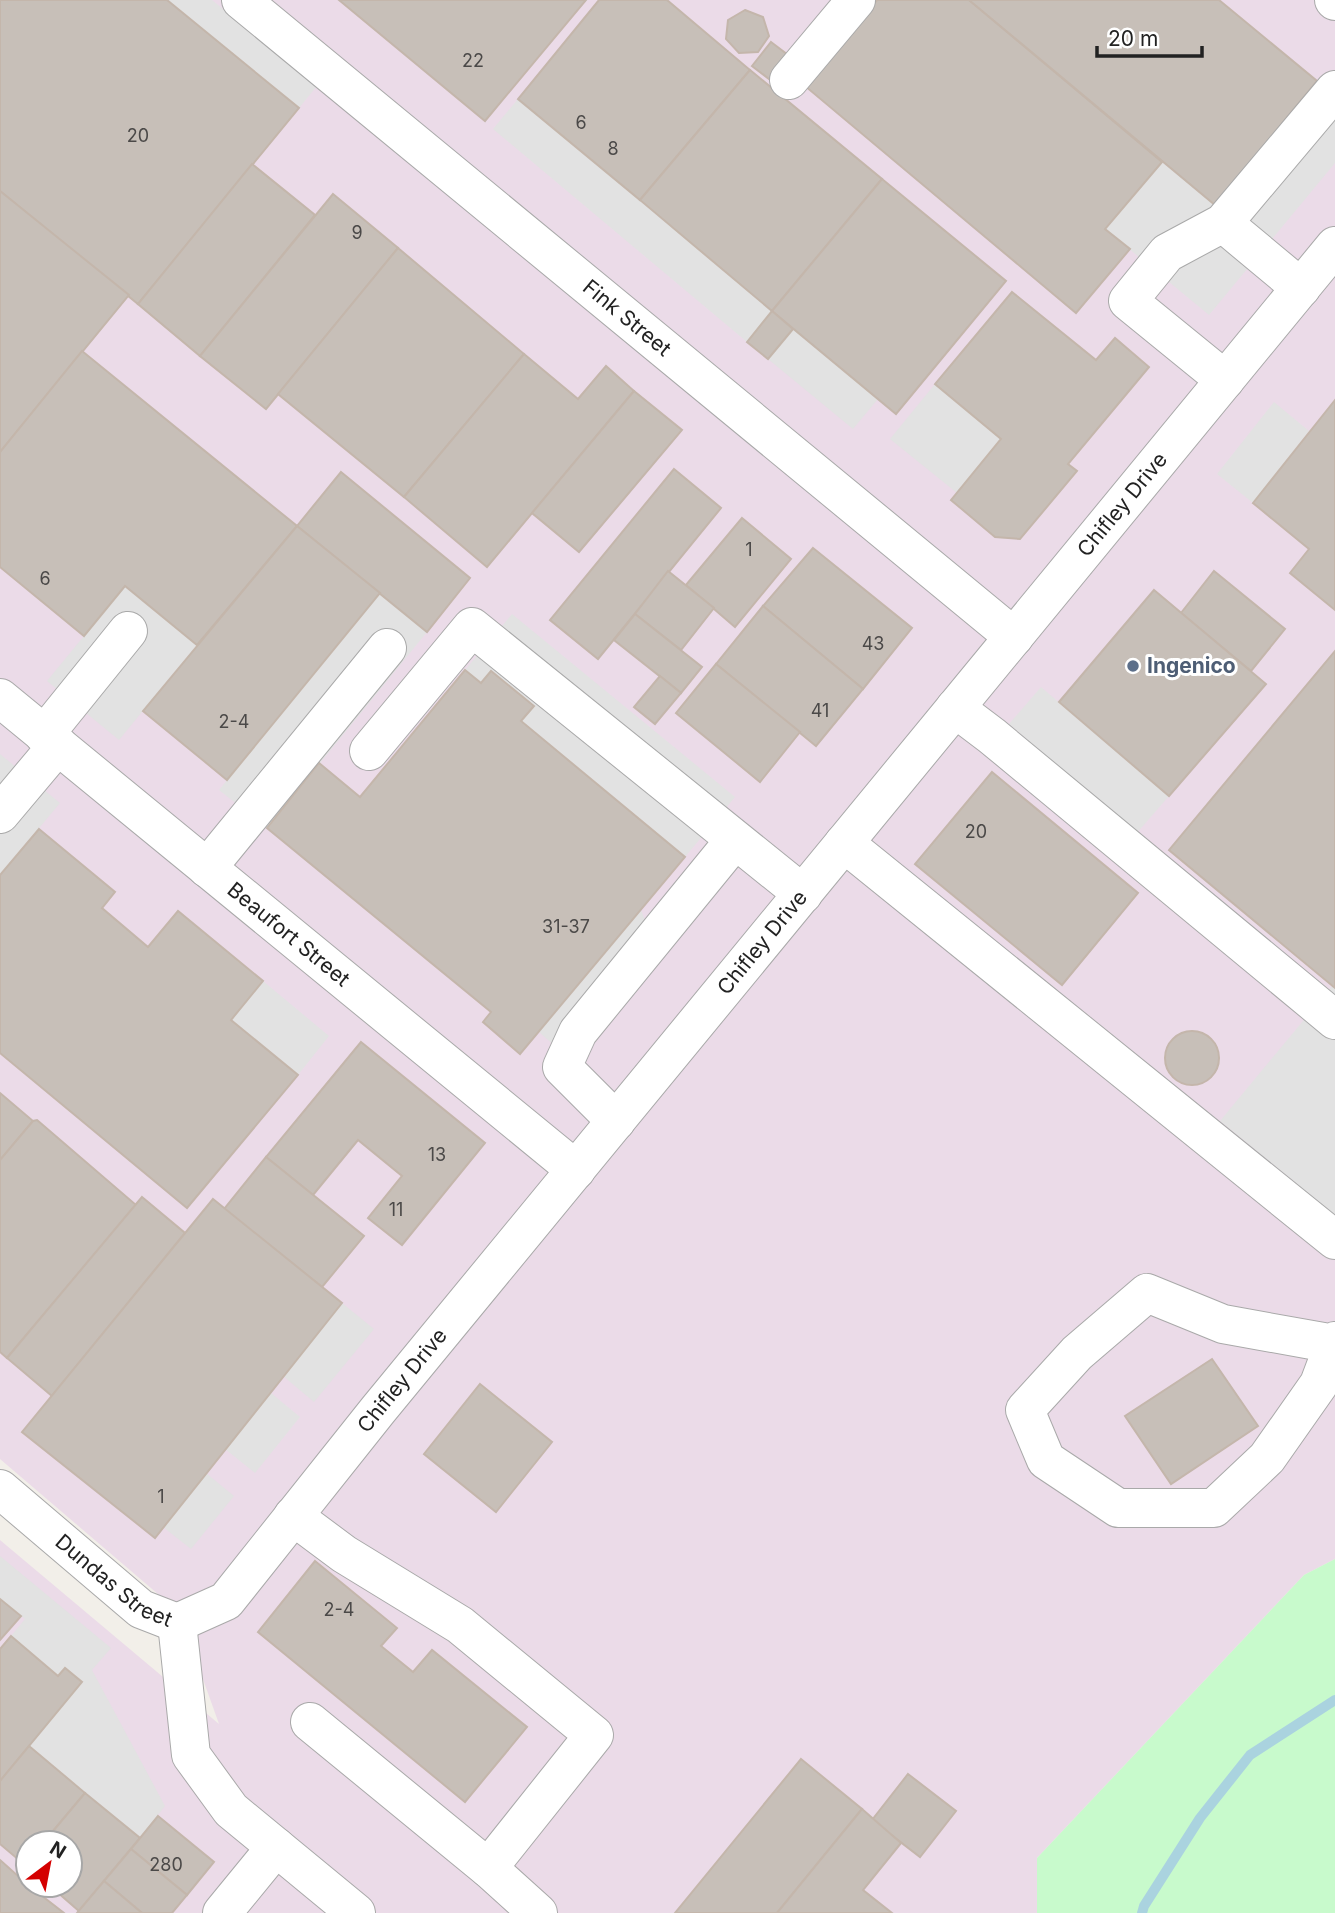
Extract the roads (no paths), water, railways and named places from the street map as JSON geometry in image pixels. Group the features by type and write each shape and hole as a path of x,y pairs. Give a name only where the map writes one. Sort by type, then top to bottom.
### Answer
{"street":[{"name":"Fink Street","path":"241,0 1014,637"},
{"path":"789,80 856,0"},
{"path":"1225,380 1128,301 1167,253 1223,223 1335,90"},
{"path":"1223,223 1301,288"},
{"name":"Chifley Drive","path":"177,1623 226,1601 616,1121 1335,246"},
{"path":"369,751 472,627 803,894"},
{"path":"0,814 128,631"},
{"path":"207,868 387,648"},
{"name":"Beaufort Street","path":"0,698 576,1170"},
{"path":"955,708 1335,1020"},
{"path":"616,1121 562,1067 578,1032 734,841"},
{"path":"844,843 1335,1240"},
{"path":"1147,1293 1223,1324 1335,1342 1319,1384 1267,1458 1214,1508 1118,1508 1046,1460 1025,1410 1077,1353 1147,1293"},
{"name":"Dundas Street","path":"0,1489 141,1609 177,1623 191,1755 231,1810 356,1913"},
{"path":"293,1516 344,1554 460,1625 594,1735 488,1868"},
{"path":"310,1722 488,1868 538,1913"},
{"path":"222,1913 276,1847"}],"waterway":[{"path":"1142,1913 1200,1818 1250,1755 1335,1700"}],"place":[{"name":"Ingenico","path":"1133,666"}]}
